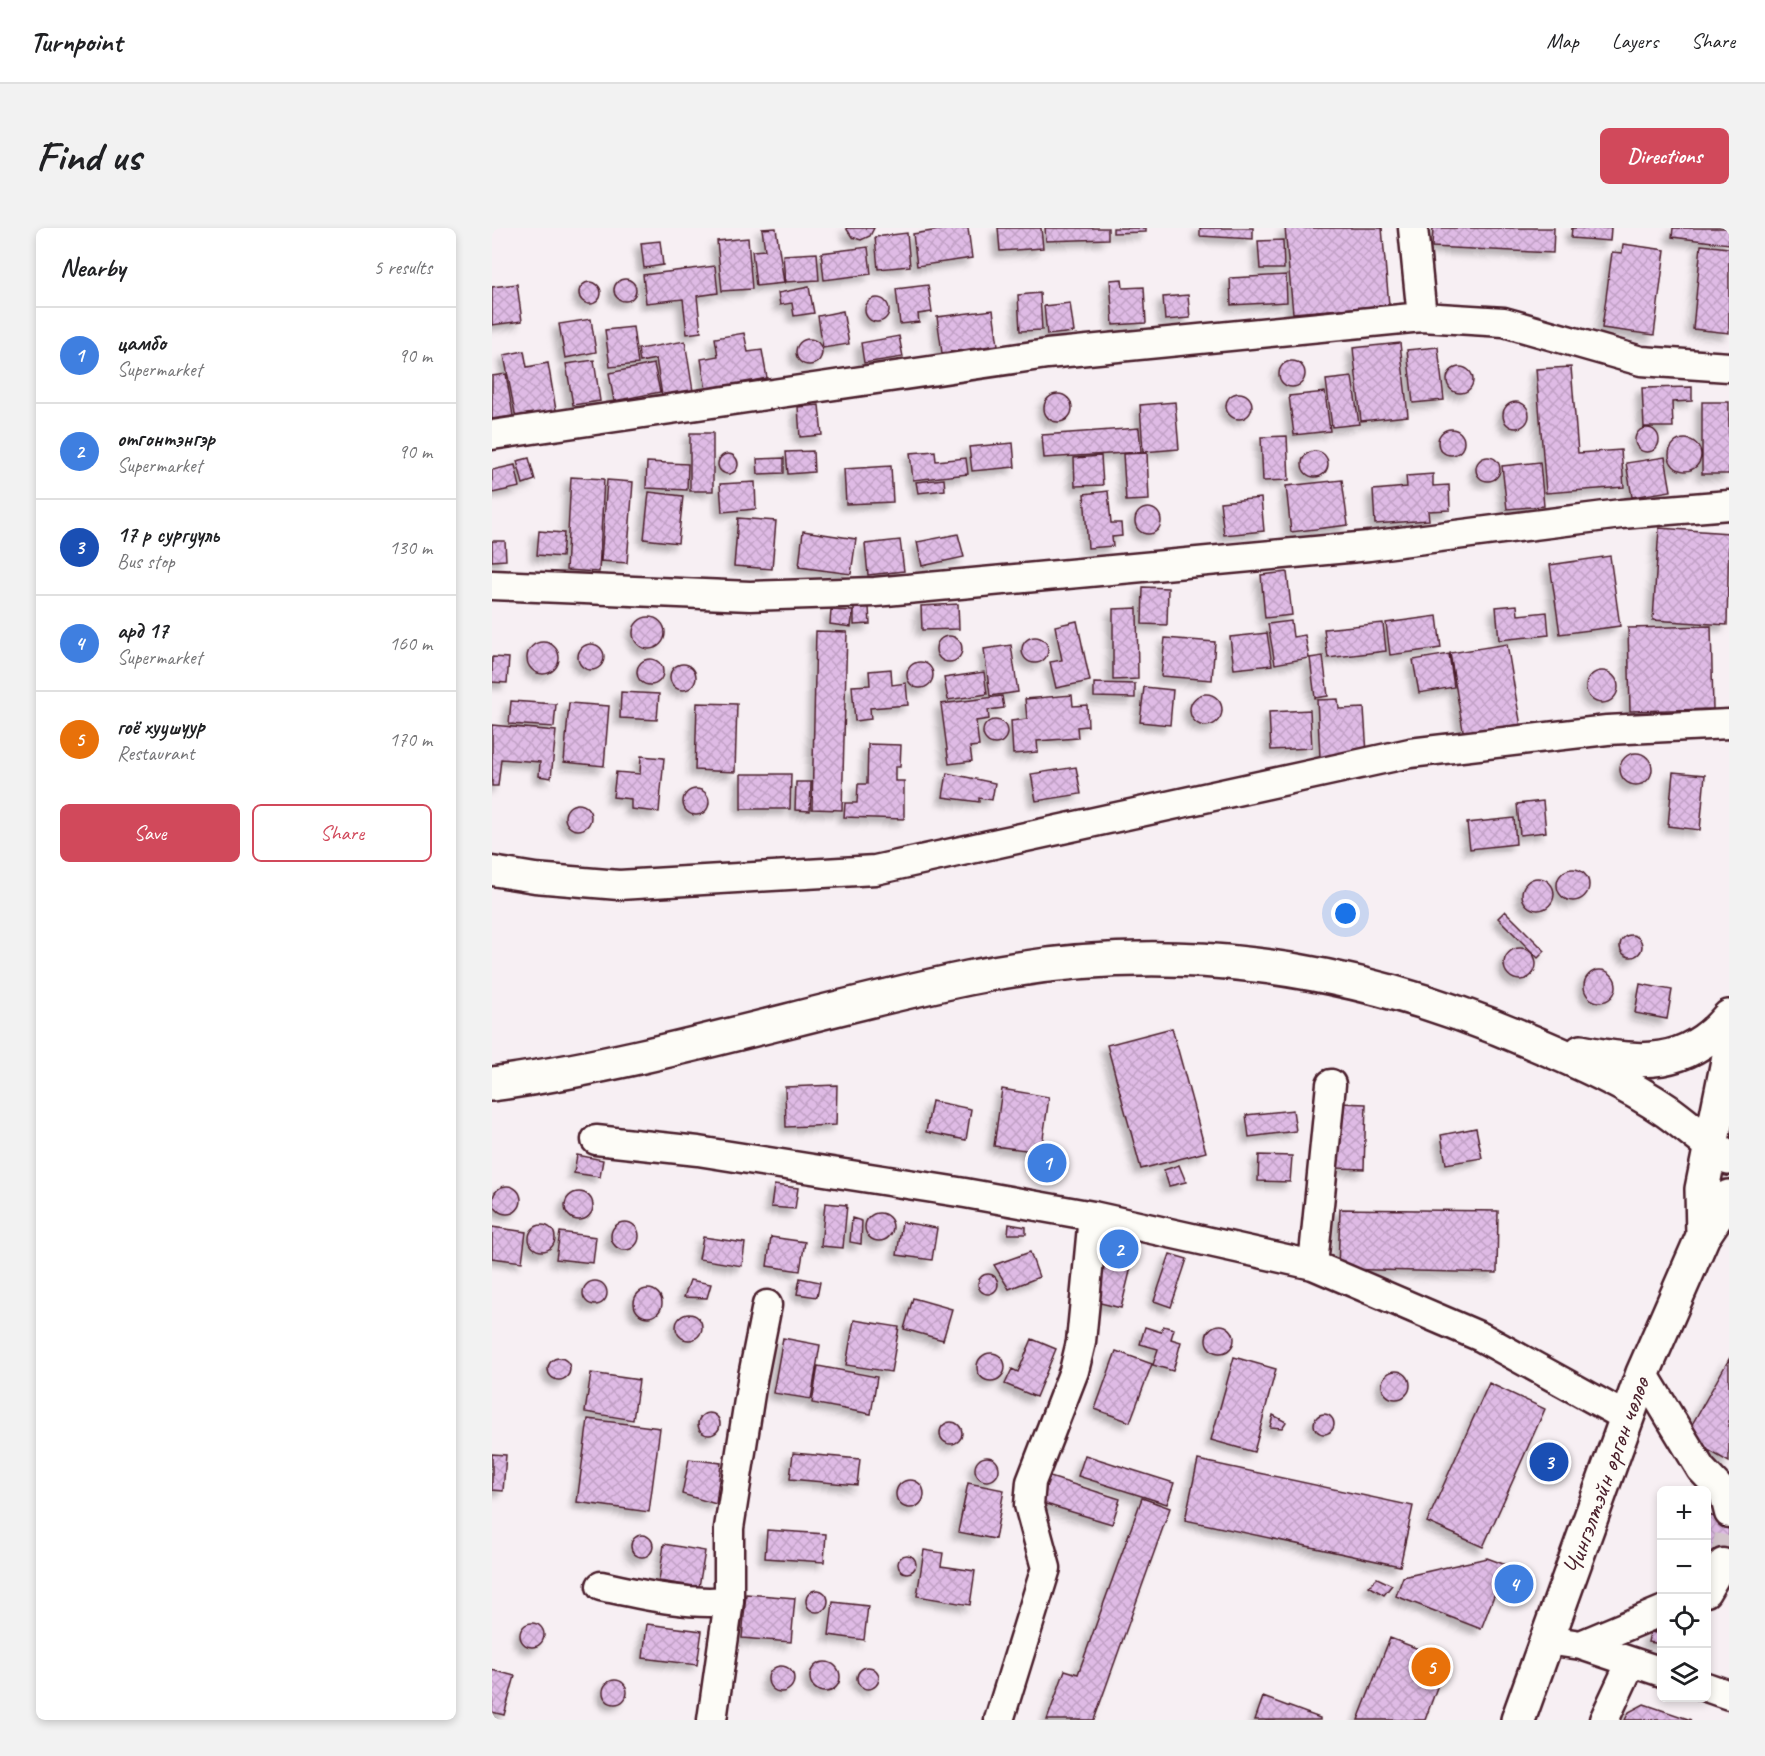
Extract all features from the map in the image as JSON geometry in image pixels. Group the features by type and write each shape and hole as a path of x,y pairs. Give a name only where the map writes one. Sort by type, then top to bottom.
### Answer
{"main road":[{"path":"492,1084 634,1058 972,977 1048,965 1142,958 1244,962 1370,985 1442,1005 1578,1061 1667,1111 1720,1152"},
{"path":"1535,1043 1618,1060 1653,1061 1675,1056 1700,1043 1729,1017"},
{"name":"Чингэлтэйн өргөн чөлөө","path":"1703,1236 1702,1189 1720,1152 1729,1056"},
{"name":"Чингэлтэйн өргөн чөлөө","path":"1518,1720 1643,1373 1703,1236 1729,1197"}],"street":[{"path":"1413,228 1422,317"},
{"path":"492,435 1047,354 1422,317 1461,317 1504,322 1641,361 1729,367"},
{"path":"492,585 750,596 875,592 1369,546 1621,514 1729,505"},
{"path":"492,871 535,878 619,885 875,870 1410,753 1607,730 1729,724"},
{"path":"1313,1265 1331,1084"},
{"path":"596,1140 698,1151 1093,1216 1313,1265 1481,1337 1626,1417"},
{"path":"999,1720 1046,1568 1029,1505 1030,1482 1074,1371 1081,1342 1093,1216"},
{"path":"712,1720 729,1600 729,1528 767,1305"},
{"path":"1643,1373 1701,1469 1724,1493 1729,1513"},
{"path":"1711,1585 1724,1563"},
{"path":"601,1586 664,1599 701,1603 729,1600"},
{"path":"1581,1645 1657,1613"},
{"path":"1547,1640 1581,1645 1657,1670"},
{"path":"1604,1720 1631,1662"},
{"path":"1711,1688 1729,1695"}],"building":[{"path":"776,228 784,283 756,286 752,251 765,250 762,229"},
{"path":"846,228 874,228 870,236 861,240 852,237"},
{"path":"968,228 972,258 917,266 913,234"},
{"path":"998,228 1041,228 1043,248 1000,251"},
{"path":"1045,228 1108,228 1108,239 1046,241"},
{"path":"1113,228 1146,228 1146,232 1113,233"},
{"path":"1200,228 1253,228 1253,239 1200,236"},
{"path":"1285,228 1382,228 1389,305 1293,313"},
{"path":"1433,228 1554,228 1553,253 1432,247"},
{"path":"1572,228 1611,228 1610,241 1571,238"},
{"path":"1673,228 1729,228 1729,244 1672,237"},
{"path":"907,233 910,266 878,269 875,237"},
{"path":"748,238 752,289 722,291 717,241"},
{"path":"1283,240 1284,269 1260,269 1258,241"},
{"path":"660,241 663,265 644,268 641,243"},
{"path":"1623,244 1665,250 1654,335 1602,328 1612,252 1622,253"},
{"path":"1701,245 1729,248 1729,333 1693,329"},
{"path":"868,247 871,274 824,280 821,253"},
{"path":"817,253 819,280 785,282 783,255"},
{"path":"715,266 718,293 697,296 701,332 687,334 683,299 646,303 643,275"},
{"path":"1286,275 1287,302 1231,305 1230,278"},
{"path":"625,279 633,282 636,290 633,298 625,301 617,298 614,290 617,282"},
{"path":"1122,279 1123,288 1144,287 1146,323 1113,325 1110,280"},
{"path":"590,282 598,285 601,293 598,301 590,304 582,301 579,293 582,285"},
{"path":"517,284 522,321 492,325 492,287"},
{"path":"928,285 932,312 918,314 919,322 900,324 896,289"},
{"path":"809,287 814,313 794,316 792,303 780,305 778,293"},
{"path":"1040,293 1042,330 1020,331 1018,295"},
{"path":"1188,295 1190,318 1165,320 1163,297"},
{"path":"877,298 886,301 889,310 886,319 877,322 868,319 865,310 868,301"},
{"path":"1070,303 1074,332 1047,335 1044,306"},
{"path":"993,310 998,345 942,353 937,317"},
{"path":"843,311 849,344 823,348 818,316"},
{"path":"591,319 596,352 565,358 559,324"},
{"path":"633,327 638,364 610,367 605,330"},
{"path":"744,333 748,352 762,350 767,378 706,390 701,359 718,356 715,338"},
{"path":"899,336 903,357 864,363 861,343"},
{"path":"809,339 818,343 822,352 818,361 809,365 800,361 796,352 800,343"},
{"path":"685,341 693,391 662,395 656,359 640,362 638,349"},
{"path":"1400,343 1408,416 1361,421 1353,348"},
{"path":"1438,347 1444,400 1413,403 1407,350"},
{"path":"524,351 527,367 548,363 557,416 517,424 504,355"},
{"path":"594,360 600,401 573,405 566,364"},
{"path":"1292,361 1301,365 1305,374 1301,383 1292,387 1283,383 1279,374 1283,365"},
{"path":"654,364 660,392 614,401 609,373"},
{"path":"1460,367 1469,371 1473,380 1469,389 1460,393 1451,389 1447,380 1451,371"},
{"path":"1571,367 1578,453 1621,450 1624,487 1546,493 1536,369"},
{"path":"506,374 513,416 492,419 492,376"},
{"path":"1352,377 1359,424 1332,427 1326,380"},
{"path":"1692,387 1692,401 1672,402 1673,427 1644,427 1642,388"},
{"path":"1325,392 1330,431 1294,435 1289,396"},
{"path":"1239,393 1248,397 1252,406 1248,415 1239,419 1230,415 1226,406 1230,397"},
{"path":"1058,394 1068,398 1072,408 1068,418 1058,422 1048,418 1044,408 1048,398"},
{"path":"1175,402 1179,449 1143,452 1140,405"},
{"path":"1516,402 1525,406 1529,415 1525,424 1516,428 1507,424 1503,415 1507,406"},
{"path":"1702,402 1729,402 1729,474 1702,474"},
{"path":"819,405 822,435 800,437 798,407"},
{"path":"1139,428 1141,452 1044,458 1042,435"},
{"path":"1647,428 1656,431 1659,440 1656,449 1647,452 1638,449 1635,440 1638,431"},
{"path":"1451,429 1460,433 1464,442 1460,451 1451,455 1442,451 1438,442 1442,433"},
{"path":"690,433 713,433 713,491 690,491"},
{"path":"1287,436 1289,480 1263,481 1261,437"},
{"path":"1685,439 1696,444 1701,455 1696,466 1685,471 1674,466 1669,455 1674,444"},
{"path":"1013,443 1015,467 972,471 969,447"},
{"path":"813,451 814,472 788,474 786,452"},
{"path":"935,451 936,461 966,458 968,474 913,480 910,453"},
{"path":"1315,451 1324,455 1328,464 1324,473 1315,477 1306,473 1302,464 1306,455"},
{"path":"1147,453 1149,500 1126,501 1123,454"},
{"path":"728,454 735,457 738,464 735,471 728,474 721,471 718,464 721,457"},
{"path":"1101,456 1103,485 1075,486 1074,458"},
{"path":"1488,457 1493,458 1499,464 1499,474 1493,480 1488,481 1483,480 1477,474 1476,469 1477,464 1483,458"},
{"path":"1665,457 1671,491 1632,497 1626,463"},
{"path":"529,458 535,480 523,484 517,461"},
{"path":"784,458 784,473 758,474 757,459"},
{"path":"647,462 688,464 687,490 646,488"},
{"path":"1540,462 1544,506 1507,509 1502,466"},
{"path":"515,465 520,487 492,493 492,470"},
{"path":"891,466 893,502 846,504 844,469"},
{"path":"1433,474 1433,486 1449,485 1450,510 1428,511 1429,520 1375,524 1373,490 1407,487 1406,476"},
{"path":"571,477 604,479 599,572 566,570"},
{"path":"944,479 945,490 918,493 916,482"},
{"path":"607,480 633,482 627,563 601,561"},
{"path":"1342,480 1348,525 1291,532 1286,486"},
{"path":"755,482 756,509 722,512 720,484"},
{"path":"1108,491 1111,523 1121,523 1122,536 1112,537 1113,546 1088,548 1084,494"},
{"path":"649,492 683,496 678,543 644,539"},
{"path":"1261,498 1264,531 1224,535 1220,502"},
{"path":"1148,508 1157,512 1161,521 1157,530 1148,534 1139,530 1135,521 1139,512"},
{"path":"738,518 776,521 772,569 734,566"},
{"path":"1659,528 1729,533 1727,625 1653,620"},
{"path":"539,531 564,533 562,557 537,555"},
{"path":"803,531 856,539 851,574 799,567"},
{"path":"958,534 964,557 922,566 917,542"},
{"path":"900,540 904,571 868,575 865,544"},
{"path":"492,541 505,541 506,560 492,561"},
{"path":"1610,556 1620,626 1560,634 1550,565"},
{"path":"1287,572 1292,615 1265,618 1261,575"},
{"path":"1143,587 1168,588 1167,625 1142,624"},
{"path":"958,604 959,629 922,630 921,606"},
{"path":"1517,605 1518,615 1547,612 1549,635 1499,640 1496,607"},
{"path":"854,607 869,607 870,624 854,625"},
{"path":"1137,608 1138,679 1113,680 1113,609"},
{"path":"831,610 853,611 851,627 830,624"},
{"path":"1437,616 1441,648 1390,655 1386,623"},
{"path":"649,617 660,622 665,633 660,644 649,649 638,644 633,633 638,622"},
{"path":"1077,621 1090,681 1056,688 1050,662 1062,660 1055,626"},
{"path":"1291,621 1293,637 1305,635 1309,658 1275,664 1268,624"},
{"path":"1383,623 1386,651 1328,658 1324,629"},
{"path":"1711,626 1713,709 1630,711 1628,628"},
{"path":"816,631 847,632 842,810 812,809"},
{"path":"1267,633 1272,665 1234,669 1230,637"},
{"path":"949,636 958,640 962,649 958,658 949,662 940,658 936,649 940,640"},
{"path":"1035,637 1044,641 1048,650 1044,659 1035,663 1026,659 1022,650 1026,641"},
{"path":"1165,638 1215,642 1212,680 1161,676"},
{"path":"543,642 554,647 559,658 554,669 543,674 532,669 527,658 532,647"},
{"path":"591,644 600,648 604,657 600,666 591,670 582,666 578,657 582,648"},
{"path":"1507,644 1521,727 1464,736 1450,653"},
{"path":"1011,645 1018,692 990,696 984,649"},
{"path":"1449,654 1454,687 1419,693 1413,660"},
{"path":"1323,656 1328,696 1315,698 1310,658"},
{"path":"492,657 509,658 507,683 492,682"},
{"path":"650,659 659,663 663,672 659,681 650,685 641,681 637,672 641,663"},
{"path":"920,662 929,666 933,675 929,684 920,688 911,684 907,675 911,666"},
{"path":"683,664 692,668 696,677 692,686 683,690 674,686 670,677 674,668"},
{"path":"891,669 892,685 906,683 908,705 870,708 871,719 855,721 852,686 870,685 869,671"},
{"path":"1602,671 1613,676 1618,687 1613,698 1602,703 1591,698 1586,687 1591,676"},
{"path":"984,672 987,694 948,700 944,678"},
{"path":"1094,683 1135,684 1135,698 1094,697"},
{"path":"1144,687 1173,690 1170,725 1140,722"},
{"path":"621,692 659,694 657,720 620,718"},
{"path":"1206,694 1217,699 1222,710 1217,721 1206,726 1195,721 1190,710 1195,699"},
{"path":"1072,695 1073,706 1087,705 1088,726 1077,727 1078,738 1037,741 1038,752 1013,754 1011,721 1027,719 1025,699"},
{"path":"1002,696 1004,708 988,710 989,719 976,721 979,746 970,747 972,761 949,764 941,704"},
{"path":"1338,699 1339,709 1364,708 1367,754 1320,757 1317,700"},
{"path":"511,701 556,704 554,727 509,724"},
{"path":"569,703 609,706 604,766 564,762"},
{"path":"697,703 737,704 735,772 695,770"},
{"path":"1310,710 1312,748 1271,750 1269,712"},
{"path":"995,720 1004,723 1007,732 1004,741 995,744 986,741 983,732 986,723"},
{"path":"492,725 556,731 551,778 539,776 540,762 501,759 498,786 492,786"},
{"path":"868,744 901,745 900,767 895,767 895,781 904,781 904,819 844,817 845,803 857,803 858,784 867,784"},
{"path":"1636,753 1647,758 1652,769 1647,780 1636,785 1625,780 1620,769 1625,758"},
{"path":"641,756 664,758 659,812 631,809 631,799 613,797 616,772 640,774"},
{"path":"1076,767 1081,794 1036,801 1031,774"},
{"path":"1673,772 1705,775 1700,830 1668,826"},
{"path":"947,773 995,783 992,800 979,798 979,802 943,797"},
{"path":"741,774 791,774 790,809 741,809"},
{"path":"796,782 811,782 810,811 795,810"},
{"path":"696,789 705,793 709,802 705,811 696,815 687,811 683,802 687,793"},
{"path":"1543,801 1546,832 1520,835 1517,804"},
{"path":"578,804 587,808 591,817 587,826 578,830 569,826 565,817 569,808"},
{"path":"1514,818 1516,844 1470,849 1467,823"},
{"path":"1573,869 1584,874 1589,885 1584,896 1573,901 1562,896 1557,885 1562,874"},
{"path":"1538,878 1549,883 1554,894 1549,905 1538,910 1527,905 1522,894 1527,883"},
{"path":"1505,911 1545,951 1538,958 1498,918"},
{"path":"1631,935 1639,938 1642,946 1639,954 1631,957 1623,954 1620,946 1623,938"},
{"path":"1520,948 1531,953 1536,964 1531,975 1520,980 1509,975 1504,964 1509,953"},
{"path":"1600,970 1611,975 1616,986 1611,997 1600,1002 1589,997 1584,986 1589,975"},
{"path":"1640,984 1672,990 1667,1019 1635,1013"},
{"path":"1172,1028 1206,1152 1141,1169 1107,1045"},
{"path":"837,1085 836,1125 786,1127 785,1087"},
{"path":"1002,1089 1049,1097 1041,1152 994,1146"},
{"path":"932,1101 971,1109 966,1140 926,1132"},
{"path":"1340,1103 1366,1104 1364,1169 1338,1168"},
{"path":"1293,1110 1296,1131 1249,1137 1246,1115"},
{"path":"1476,1128 1482,1158 1446,1164 1441,1135"},
{"path":"577,1155 603,1160 600,1177 574,1173"},
{"path":"1259,1155 1292,1156 1290,1182 1258,1181"},
{"path":"1179,1165 1186,1182 1169,1186 1164,1170"},
{"path":"774,1185 798,1188 795,1209 771,1207"},
{"path":"507,1186 517,1190 521,1200 517,1210 507,1214 497,1210 493,1200 497,1190"},
{"path":"579,1192 589,1196 593,1206 589,1216 579,1220 569,1216 565,1206 569,1196"},
{"path":"825,1203 847,1205 843,1248 821,1246"},
{"path":"1340,1209 1498,1211 1497,1273 1338,1269"},
{"path":"879,1213 889,1217 893,1227 889,1237 879,1241 869,1237 865,1227 869,1217"},
{"path":"852,1218 862,1221 861,1244 850,1242"},
{"path":"625,1222 635,1226 639,1236 635,1246 625,1250 615,1246 611,1236 615,1226"},
{"path":"902,1222 937,1228 932,1260 897,1255"},
{"path":"1009,1224 1026,1227 1026,1234 1008,1234"},
{"path":"542,1225 551,1229 555,1238 551,1247 542,1251 533,1247 529,1238 533,1229"},
{"path":"492,1227 526,1232 522,1262 492,1258"},
{"path":"560,1232 596,1237 593,1263 556,1259"},
{"path":"703,1237 745,1243 742,1266 699,1259"},
{"path":"771,1237 805,1242 800,1271 767,1266"},
{"path":"1102,1238 1136,1247 1121,1308 1088,1300"},
{"path":"1030,1252 1039,1277 1009,1289 994,1265"},
{"path":"1170,1254 1187,1259 1171,1307 1154,1301"},
{"path":"984,1274 992,1274 998,1280 998,1288 992,1294 984,1294 978,1288 978,1280"},
{"path":"800,1278 820,1282 817,1297 797,1294"},
{"path":"690,1280 711,1284 707,1298 684,1297"},
{"path":"595,1281 604,1284 607,1293 604,1302 595,1305 586,1302 583,1293 586,1284"},
{"path":"648,1289 658,1293 662,1303 658,1313 648,1317 638,1313 634,1303 638,1293"},
{"path":"913,1298 952,1309 943,1340 904,1329"},
{"path":"689,1314 698,1318 702,1327 698,1336 689,1340 680,1336 676,1327 680,1318"},
{"path":"854,1320 899,1327 891,1372 846,1365"},
{"path":"1220,1325 1230,1329 1234,1339 1230,1349 1220,1353 1210,1349 1206,1339 1210,1329"},
{"path":"1163,1326 1174,1329 1171,1339 1181,1342 1173,1371 1153,1365 1158,1349 1140,1344 1145,1327 1161,1332"},
{"path":"783,1338 820,1345 811,1399 773,1393"},
{"path":"1032,1339 1056,1349 1036,1397 1005,1384 1012,1369 1018,1372"},
{"path":"1116,1351 1152,1364 1130,1422 1095,1409"},
{"path":"991,1353 1001,1357 1005,1367 1001,1377 991,1381 981,1377 977,1367 981,1357"},
{"path":"1234,1357 1276,1369 1254,1452 1211,1440"},
{"path":"559,1358 567,1361 570,1369 567,1377 559,1380 551,1377 548,1369 551,1361"},
{"path":"1729,1359 1729,1462 1685,1437"},
{"path":"818,1366 877,1377 871,1414 812,1403"},
{"path":"1396,1371 1406,1375 1410,1385 1406,1395 1396,1399 1386,1395 1382,1385 1386,1375"},
{"path":"591,1373 639,1380 633,1420 585,1412"},
{"path":"1489,1383 1545,1409 1483,1547 1427,1522"},
{"path":"709,1413 717,1416 720,1424 717,1432 709,1435 701,1432 698,1424 701,1416"},
{"path":"1320,1414 1328,1414 1334,1420 1334,1428 1328,1434 1320,1434 1314,1428 1314,1420"},
{"path":"1273,1415 1286,1422 1282,1428 1270,1427"},
{"path":"588,1419 660,1428 649,1512 577,1502"},
{"path":"951,1422 959,1425 962,1433 959,1441 951,1444 943,1441 940,1433 943,1425"},
{"path":"793,1453 860,1459 857,1485 790,1479"},
{"path":"492,1454 506,1455 503,1491 492,1490"},
{"path":"1085,1455 1174,1483 1167,1504 1078,1476"},
{"path":"987,1457 996,1460 999,1469 996,1478 987,1481 978,1478 975,1469 978,1460"},
{"path":"689,1459 721,1463 716,1504 682,1494"},
{"path":"1198,1460 1413,1506 1400,1566 1185,1520"},
{"path":"1047,1476 1120,1499 1112,1524 1039,1502"},
{"path":"910,1480 920,1484 924,1494 920,1504 910,1508 900,1504 896,1494 900,1484"},
{"path":"968,1483 1004,1490 995,1539 958,1532"},
{"path":"1142,1498 1170,1508 1094,1720 1047,1720 1065,1670 1078,1674"},
{"path":"1711,1516 1729,1522 1729,1565 1711,1559"},
{"path":"767,1530 826,1534 824,1562 765,1558"},
{"path":"642,1535 650,1538 653,1546 650,1554 642,1557 634,1554 631,1546 634,1538"},
{"path":"664,1544 705,1551 699,1587 659,1581"},
{"path":"924,1550 943,1553 941,1566 975,1571 970,1605 917,1596"},
{"path":"907,1555 913,1558 916,1564 913,1570 907,1573 901,1570 898,1564 901,1558"},
{"path":"1487,1558 1506,1565 1481,1629 1396,1596 1403,1577"},
{"path":"1377,1578 1392,1585 1384,1595 1369,1586"},
{"path":"817,1590 825,1593 828,1601 825,1609 817,1612 809,1609 806,1601 809,1593"},
{"path":"746,1594 795,1598 791,1642 742,1638"},
{"path":"833,1602 868,1606 864,1640 829,1635"},
{"path":"532,1623 540,1627 544,1635 540,1643 532,1647 524,1643 520,1635 524,1627"},
{"path":"647,1624 702,1631 697,1665 643,1658"},
{"path":"1650,1632 1657,1633 1657,1643 1648,1642"},
{"path":"1390,1638 1447,1660 1425,1720 1358,1720"},
{"path":"825,1662 835,1667 840,1677 835,1687 825,1692 815,1687 810,1677 815,1667"},
{"path":"781,1666 791,1669 794,1679 791,1689 781,1692 771,1689 768,1679 771,1669"},
{"path":"868,1667 876,1670 879,1678 876,1686 868,1689 860,1686 857,1678 860,1670"},
{"path":"492,1670 515,1676 504,1715 492,1712"},
{"path":"615,1680 620,1681 626,1687 626,1697 620,1703 615,1704 610,1703 604,1697 603,1692 604,1687 610,1681"},
{"path":"1263,1697 1320,1718 1320,1720 1255,1720"},
{"path":"1644,1704 1691,1720 1625,1720 1629,1712"}],"tunnel":[{"path":"1723,1563 1729,1536"}],"place":[{"name":"цамбо","path":"1047,1163"},
{"name":"отгонтэнгэр","path":"1119,1249"},
{"name":"17 р сургууль","path":"1549,1462"},
{"name":"ард 17","path":"1514,1584"},
{"name":"гоё хуушуур","path":"1431,1667"}]}
